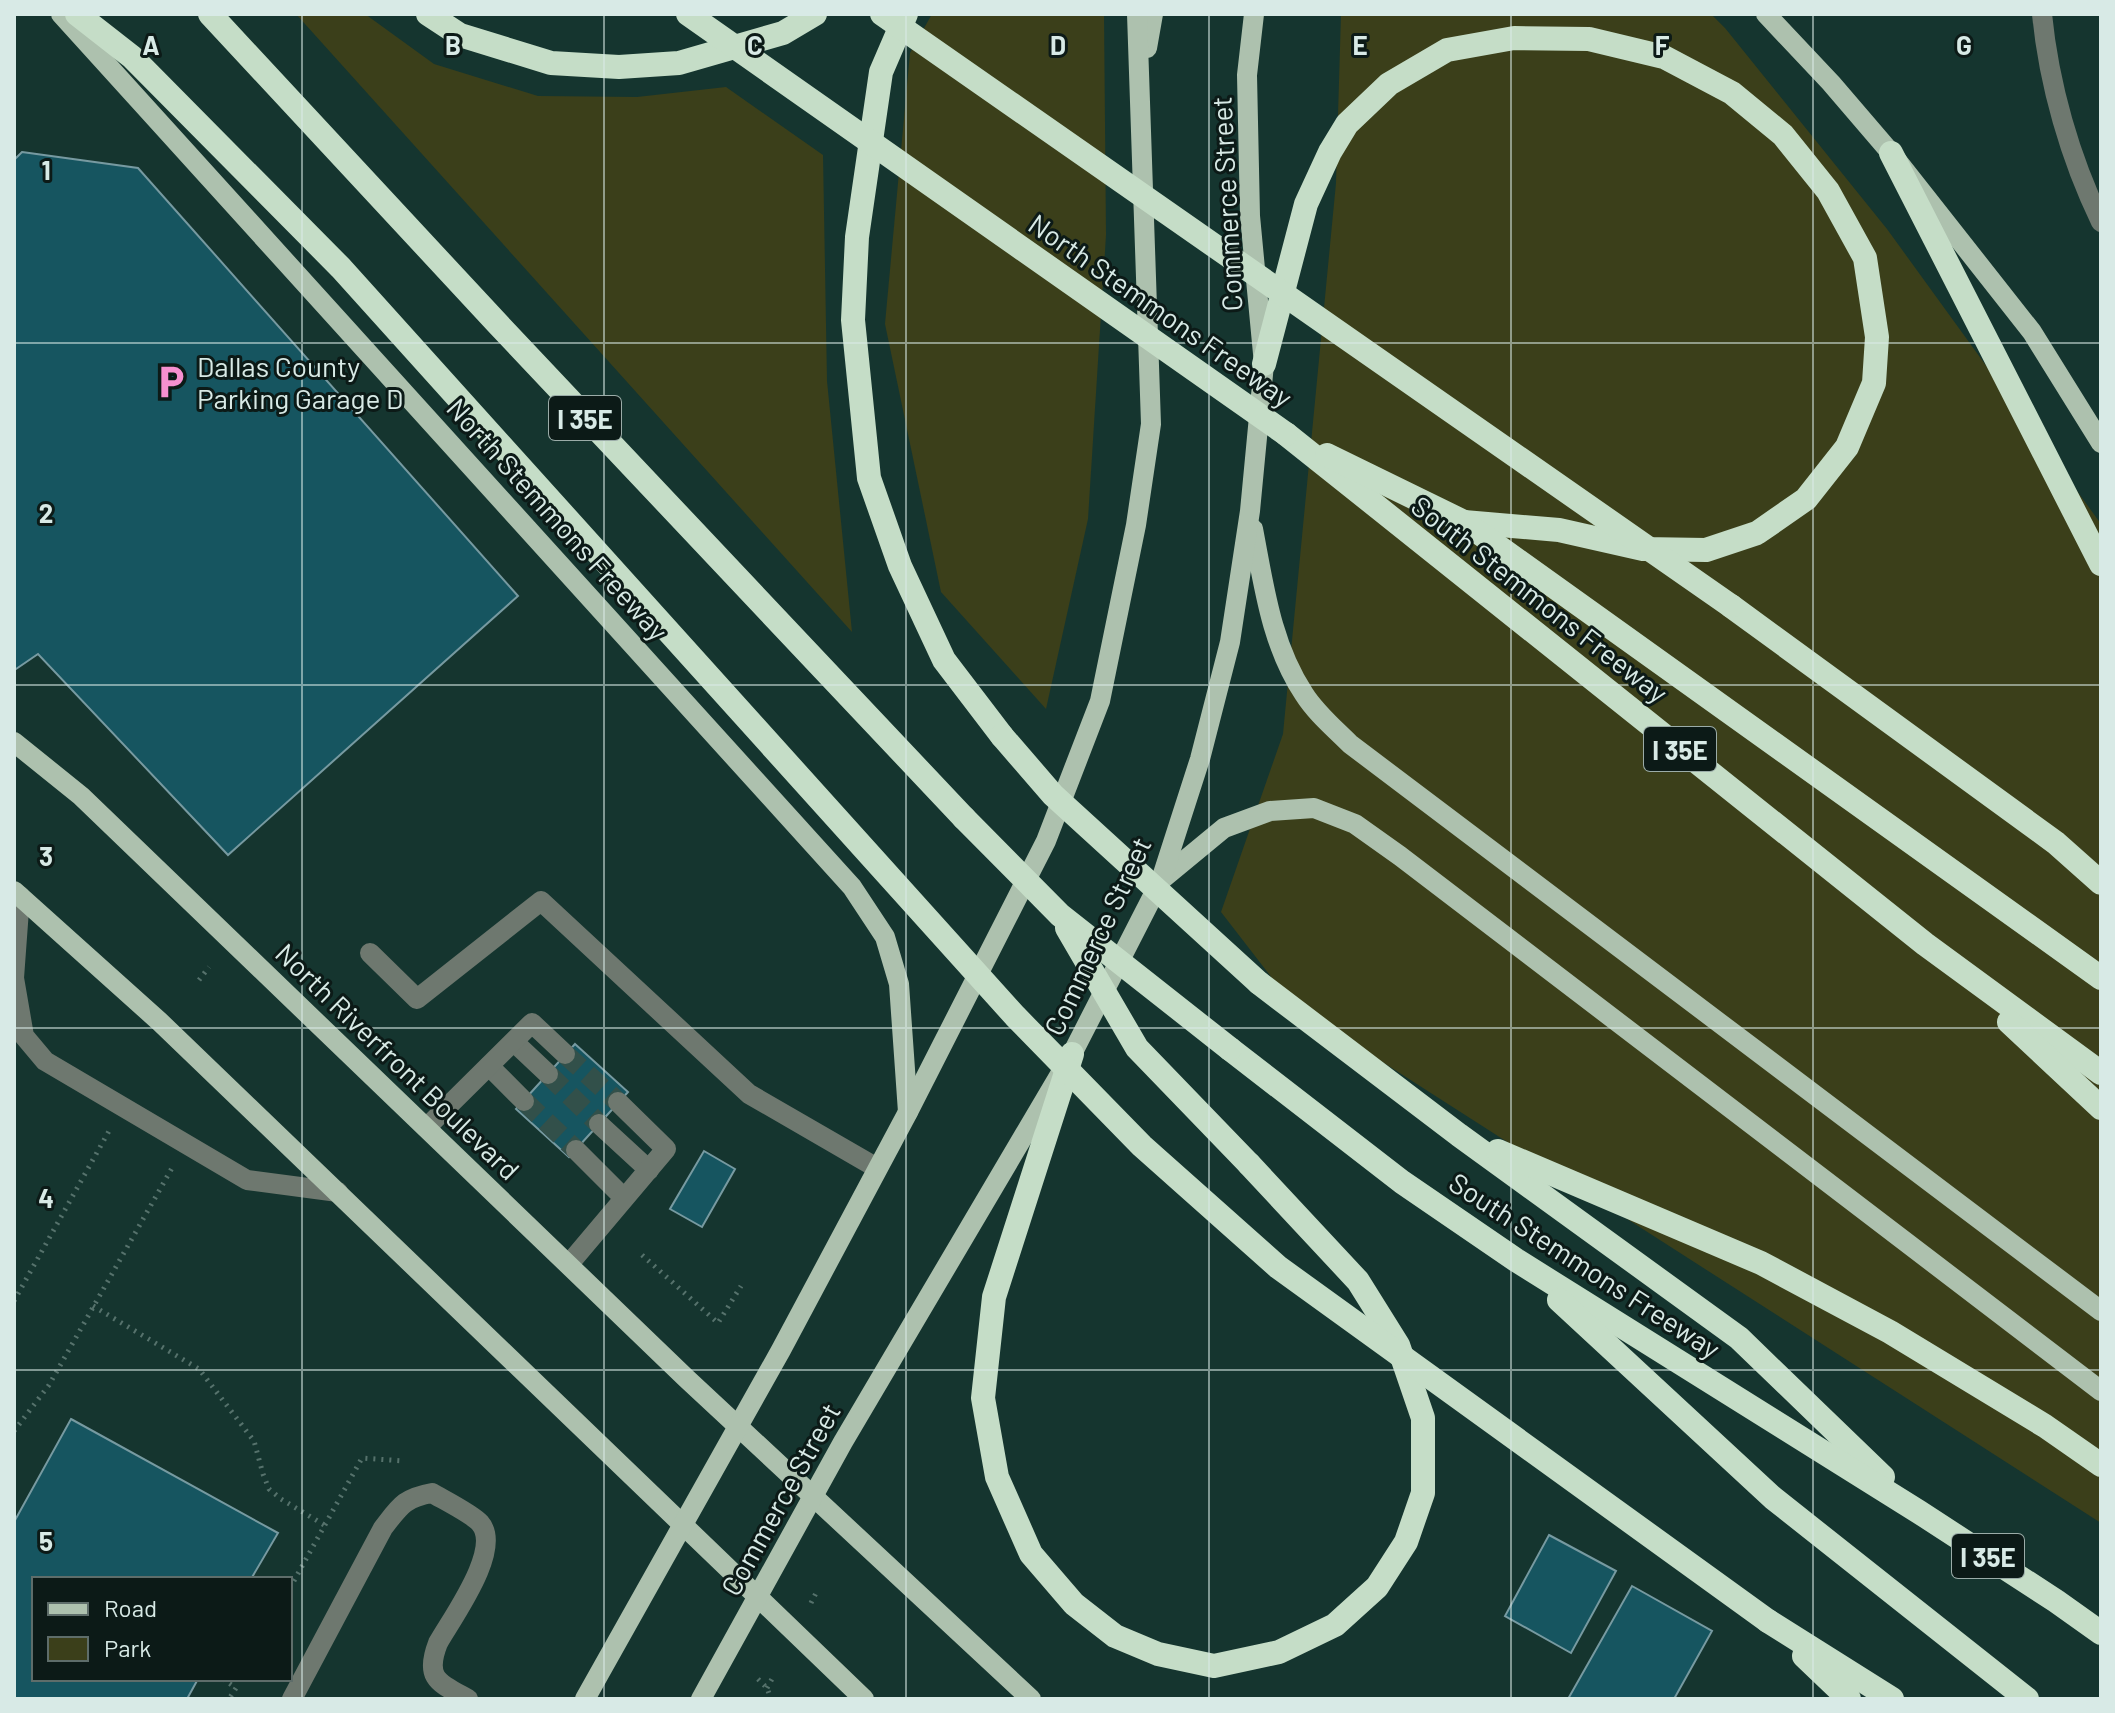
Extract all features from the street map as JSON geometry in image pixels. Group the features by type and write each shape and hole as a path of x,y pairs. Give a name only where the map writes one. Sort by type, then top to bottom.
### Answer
{"highway":[{"path":"77,14 132,57 341,268 1015,1016 1142,1146 1278,1267 1768,1621 1892,1699"},
{"name":"I 35E","path":"210,14 507,335 964,818 1060,915"},
{"path":"428,14 460,35 551,63 619,67 679,63 783,33 815,14"},
{"name":"North Stemmons Freeway","path":"688,14 1286,434"},
{"path":"882,14 1718,597 2056,843 2101,883"},
{"path":"906,14 881,72 857,237 853,320 869,478 900,566 944,660 1002,736 1053,795 1259,983 1459,1135 1739,1338 1919,1512"},
{"path":"1264,364 1306,204 1330,152 1347,124 1389,84 1447,50 1514,38 1589,39 1664,57 1732,93 1783,135 1828,191 1865,258 1877,337 1874,383 1847,447 1806,499 1757,533 1706,550 1643,549 1559,530 1464,522"},
{"path":"1891,153 2101,564"},
{"path":"1286,434 1464,522 2101,978"},
{"name":"South Stemmons Freeway","path":"1286,434 1925,944 2101,1073"},
{"path":"2056,843 2101,864"},
{"path":"1060,915 1137,1048 1358,1281 1398,1345 1423,1418 1423,1493 1406,1542 1377,1587 1335,1625 1279,1652 1214,1666 1158,1654 1115,1636 1074,1604 1031,1554 997,1477 983,1398 994,1297 1072,1054"},
{"name":"South Stemmons Freeway","path":"1060,915 1402,1182 1516,1260 1919,1512 2101,1633"},
{"path":"1925,944 2101,1108"},
{"path":"1459,1135 1761,1263 1890,1332 2045,1426 2101,1465"},
{"path":"1516,1260 1773,1498 2027,1699"},
{"path":"1768,1621 1849,1699"}],"main road":[{"name":"North Stemmons Freeway","path":"61,14 852,887 885,937 899,984 908,1112"},
{"path":"585,1699 738,1427 908,1112 1046,841 1100,701 1136,525 1151,424 1137,14"},
{"path":"1141,80 1153,14"},
{"path":"1240,14 1247,75"},
{"name":"Commerce Street","path":"701,1699 813,1496 1072,1054 1161,880 1200,759 1230,642 1250,511 1264,364 1250,216 1247,75 1254,14"},
{"path":"1766,14 1891,153 2032,332 2101,443"},
{"path":"1250,511 1270,617 1285,662 1305,696 1350,744 2101,1311"},
{"name":"North Riverfront Boulevard","path":"14,742 81,796 738,1427 1031,1699"},
{"path":"1161,880 1224,828 1270,811 1314,808 1355,824 1413,865 2101,1391"},
{"path":"17,893 160,1022 864,1699"}],"street":[{"path":"2042,14 2044,37 2065,131 2101,222"},
{"path":"17,893 14,978 24,1036 45,1061 247,1180 338,1192"},
{"path":"370,953 417,999 541,901 749,1094 877,1168"},
{"path":"427,1127 532,1023 565,1054"},
{"path":"514,1042 548,1074"},
{"path":"489,1066 524,1101"},
{"path":"569,1264 666,1149 618,1102"},
{"path":"599,1124 649,1170"},
{"path":"576,1150 624,1198"},
{"path":"292,1699 383,1528 396,1511 413,1497 432,1493 480,1522 485,1532 481,1567 433,1656 433,1669 438,1682 468,1699"}],"path":[{"path":"199,980 209,967"},
{"path":"14,1301 111,1127"},
{"path":"14,1431 49,1385 175,1163"},
{"path":"642,1255 718,1323 741,1286"},
{"path":"93,1306 199,1369 254,1441 269,1489 326,1526"},
{"path":"292,1585 362,1458 404,1461"},
{"path":"811,1603 816,1593"},
{"path":"767,1688 773,1677"},
{"path":"758,1679 767,1688 771,1699"},
{"path":"226,1681 236,1688 229,1699"}],"green space":[{"path":"296,14 365,14 434,64 538,96 637,97 726,87 823,155 827,381 852,632"},
{"path":"932,14 1104,14 1106,235 1088,519 1046,709 941,592 885,324 910,53"},
{"path":"1341,14 1711,14 1887,229 2101,524 2101,1523 1292,1004 1221,912 1283,734 1336,183"}],"building":[{"name":"Dallas County Parking Garage D","path":"22,152 138,168 518,596 228,855 38,654 16,669 14,667 14,160"},
{"path":"575,1044 628,1092 569,1157 516,1109"},
{"path":"704,1151 735,1169 702,1227 670,1209"},
{"path":"71,1419 278,1533 252,1577 32,1577 32,1681 197,1681 187,1699 14,1699 14,1522"},
{"path":"1549,1535 1616,1571 1571,1653 1505,1616"},
{"path":"1632,1586 1712,1631 1674,1699 1568,1699"}],"tunnel":[{"path":"565,1054 618,1102"},
{"path":"548,1074 599,1124"},
{"path":"524,1101 576,1150"}],"place":[{"name":"Dallas County Parking Garage D","path":"171,382"}]}
